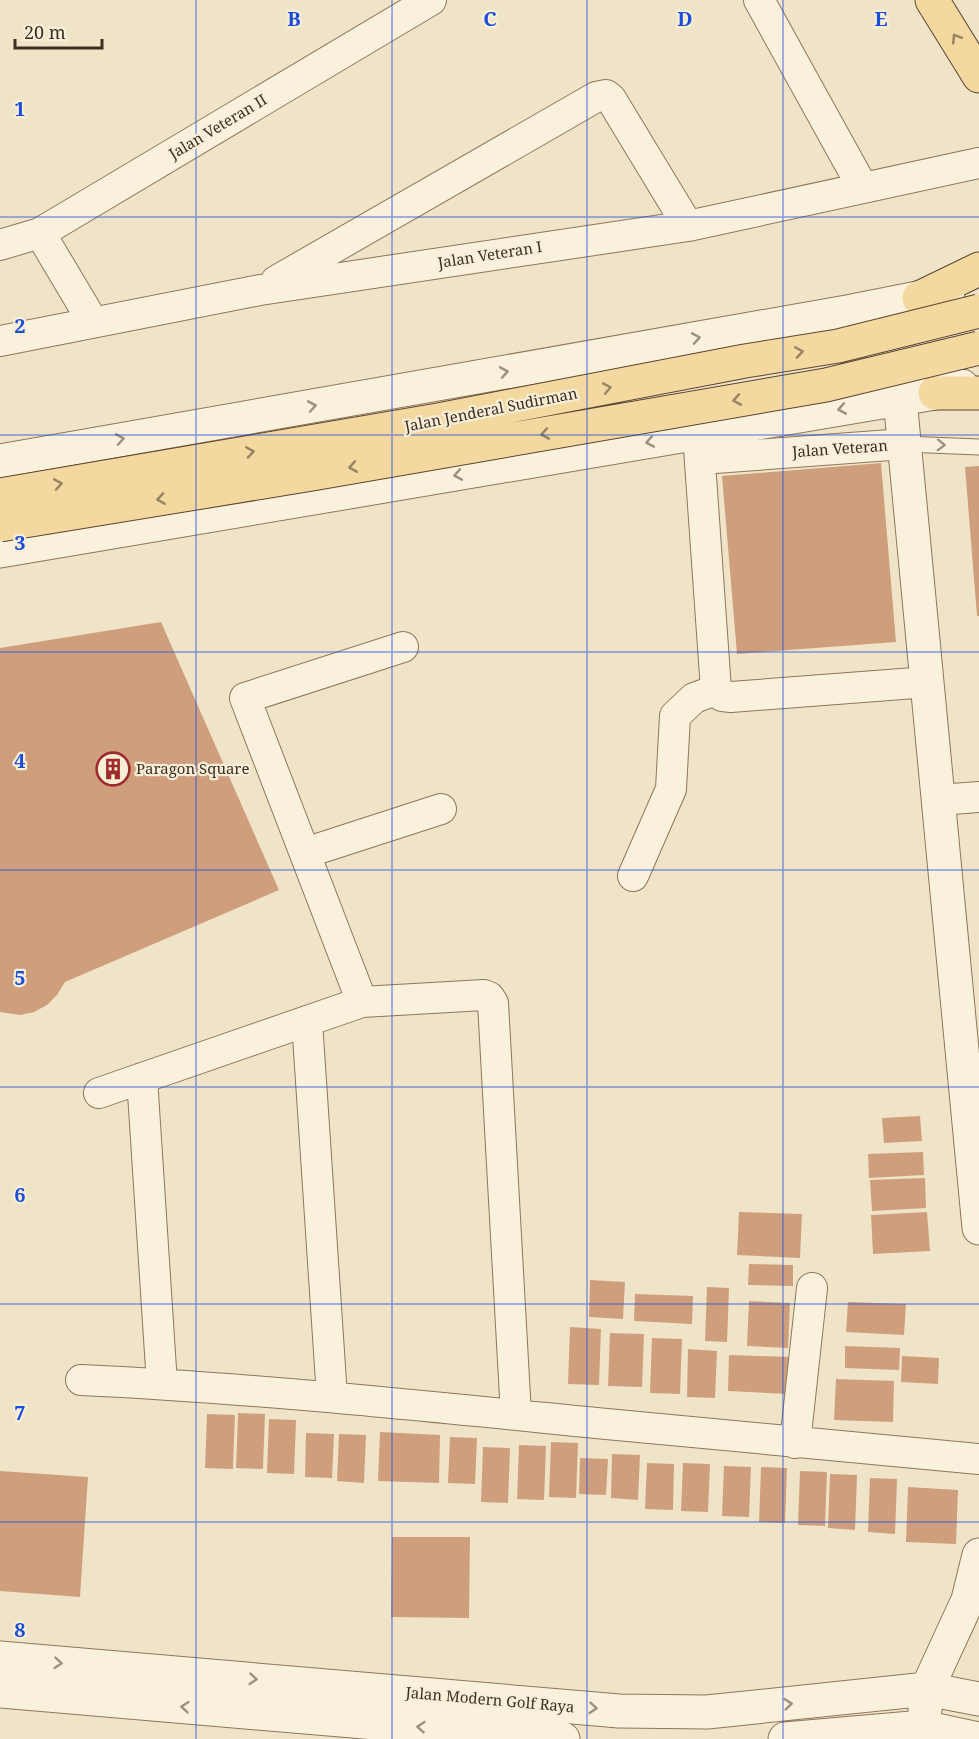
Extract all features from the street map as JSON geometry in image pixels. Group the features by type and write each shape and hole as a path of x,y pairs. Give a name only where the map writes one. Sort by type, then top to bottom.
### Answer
{"main road":[{"path":"932,0 979,76"},
{"path":"919,298 979,269"},
{"name":"Jalan Jenderal Sudirman","path":"0,495 438,420 734,363 838,346 979,311"},
{"name":"Jalan Jenderal Sudirman","path":"0,525 324,472 826,385 979,348"},
{"path":"935,393 979,393"}],"street":[{"name":"Jalan Veteran II","path":"0,246 40,233 431,0"},
{"path":"759,0 863,188"},
{"path":"260,290 596,97 606,95 611,99 688,225"},
{"name":"Jalan Veteran I","path":"0,341 260,290 688,225 979,163"},
{"path":"40,233 93,322"},
{"path":"0,461 883,305 979,285"},
{"path":"883,305 900,399 979,1228"},
{"path":"0,551 699,447 979,382"},
{"name":"Jalan Veteran","path":"699,447 904,444"},
{"path":"699,447 716,690 722,696 731,697 928,682"},
{"path":"362,1002 245,699 403,647"},
{"path":"633,876 671,789 675,716 694,698 716,690"},
{"path":"939,800 979,797"},
{"path":"305,853 441,808"},
{"path":"99,1093 362,1002 484,995 489,998 493,1003 516,1415"},
{"path":"307,1021 332,1397"},
{"path":"142,1078 162,1384"},
{"path":"795,1443 812,1288"},
{"path":"81,1380 332,1397 979,1459"},
{"path":"923,1726 927,1689 968,1600 979,1555"},
{"name":"Jalan Modern Golf Raya","path":"0,1658 619,1711 707,1712 927,1689 979,1698"},
{"path":"0,1691 563,1739"},
{"path":"785,1739 923,1726 978,1739"}],"lane":[{"name":"Jalan Veteran","path":"904,444 979,447"}],"building":[{"path":"881,463 896,642 737,654 722,476"},
{"path":"979,466 979,616 977,616 965,467"},
{"name":"Paragon Square","path":"161,622 279,890 65,982 47,1005 34,1012 20,1015 0,1012 0,648"},
{"path":"920,1116 922,1141 884,1143 882,1118"},
{"path":"923,1152 924,1175 869,1178 868,1154"},
{"path":"925,1178 926,1208 872,1211 870,1180"},
{"path":"739,1212 802,1214 800,1258 737,1255"},
{"path":"927,1212 930,1251 873,1254 871,1215"},
{"path":"749,1264 793,1265 793,1286 748,1285"},
{"path":"590,1280 625,1282 623,1319 589,1317"},
{"path":"707,1287 729,1288 727,1342 705,1341"},
{"path":"635,1294 693,1296 692,1324 634,1321"},
{"path":"749,1301 790,1303 788,1348 747,1346"},
{"path":"848,1302 906,1304 904,1335 846,1332"},
{"path":"570,1327 601,1329 599,1385 568,1384"},
{"path":"610,1333 644,1334 642,1387 608,1386"},
{"path":"652,1338 682,1339 680,1394 650,1393"},
{"path":"845,1346 900,1348 899,1370 845,1368"},
{"path":"688,1349 717,1351 715,1398 687,1397"},
{"path":"729,1355 790,1357 788,1394 728,1391"},
{"path":"902,1356 939,1358 938,1384 901,1382"},
{"path":"836,1379 894,1381 893,1422 834,1420"},
{"path":"238,1413 265,1414 263,1469 236,1468"},
{"path":"207,1414 235,1415 233,1469 205,1468"},
{"path":"269,1419 296,1420 294,1474 267,1473"},
{"path":"380,1432 440,1435 439,1483 378,1481"},
{"path":"306,1433 334,1434 332,1478 305,1477"},
{"path":"339,1434 366,1435 364,1483 337,1481"},
{"path":"450,1437 477,1438 475,1484 448,1483"},
{"path":"551,1442 578,1443 576,1498 549,1497"},
{"path":"519,1445 546,1446 544,1500 517,1499"},
{"path":"483,1447 510,1448 508,1503 481,1502"},
{"path":"612,1454 640,1455 638,1500 611,1498"},
{"path":"580,1458 608,1459 606,1495 579,1494"},
{"path":"647,1463 674,1464 673,1510 645,1509"},
{"path":"683,1463 710,1464 708,1512 681,1511"},
{"path":"724,1466 751,1467 749,1517 722,1516"},
{"path":"761,1467 787,1468 785,1523 759,1522"},
{"path":"0,1471 88,1477 80,1597 0,1591"},
{"path":"800,1471 827,1472 825,1526 798,1525"},
{"path":"830,1474 857,1475 855,1530 828,1528"},
{"path":"870,1478 897,1479 895,1534 868,1532"},
{"path":"908,1487 958,1490 956,1544 906,1542"},
{"path":"392,1537 470,1537 469,1618 391,1617"}],"place":[{"name":"Paragon Square","path":"113,769"}]}
